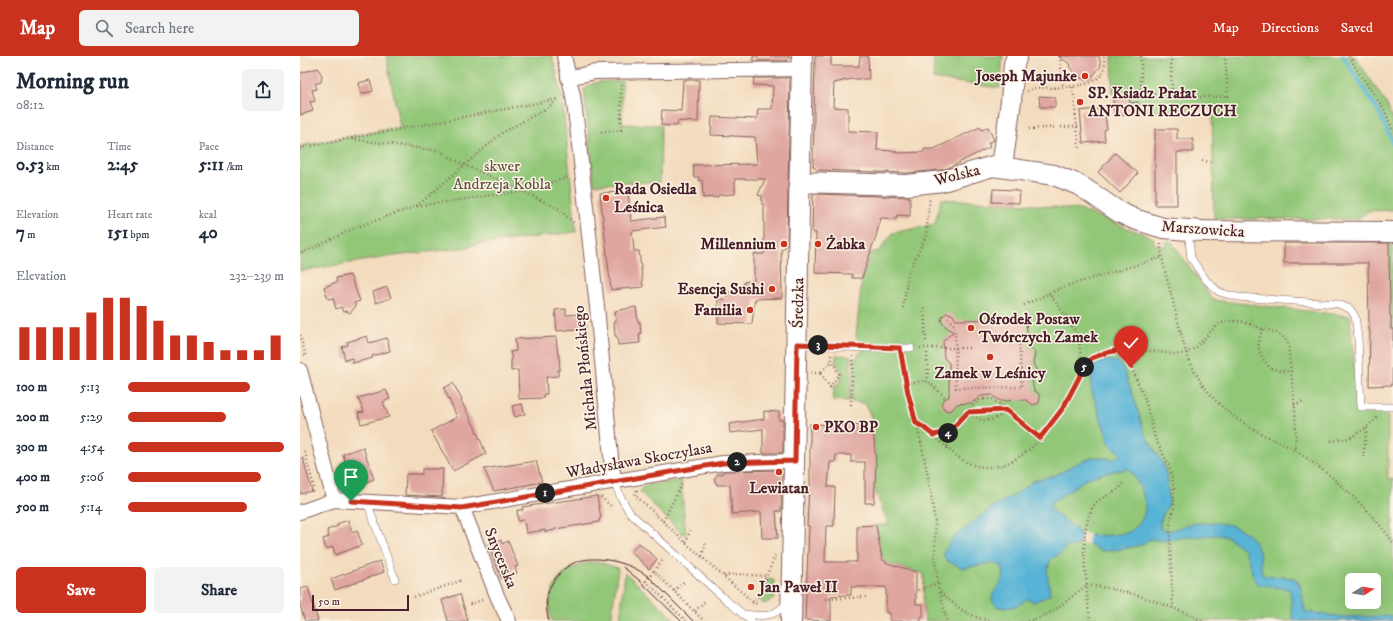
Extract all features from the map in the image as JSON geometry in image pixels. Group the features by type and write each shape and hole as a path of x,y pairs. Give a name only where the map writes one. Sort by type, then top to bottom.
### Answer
{"street":[{"name":"Michała Płońskiego","path":"564,56 573,96 580,149 612,468 615,482"},
{"name":"Wolska","path":"800,182 907,185 943,181 993,166 1002,167 1011,101 1014,64 1017,56"},
{"path":"568,78 595,72 802,63"},
{"name":"Średzka","path":"791,621 802,63"},
{"name":"Marszowicka","path":"1002,167 1054,175 1079,185 1119,212 1134,219 1163,228 1188,231 1393,232"},
{"path":"300,370 334,500"},
{"name":"Władysława Skoczylasa","path":"300,512 334,500 462,508 723,463 795,461"},
{"name":"Snycerska","path":"462,508 498,598 509,621"}],"lane":[{"path":"1188,231 1191,258 1206,280 1219,292 1237,297 1338,304 1350,309 1355,316 1358,338 1361,407 1393,407"},
{"path":"797,344 864,348 911,348"},
{"name":"Michała Płońskiego","path":"615,482 620,496 630,513 751,621"},
{"path":"367,502 395,578"},
{"path":"743,614 766,616 781,610 792,599"}],"path":[{"path":"1060,56 1063,87"},
{"path":"1033,88 1073,87 1097,80 1104,69 1104,56"},
{"path":"1142,56 1141,95 1172,94"},
{"path":"1171,56 1172,94 1175,98 1228,96 1225,56"},
{"path":"1349,56 1384,109 1393,131"},
{"path":"601,132 620,130 620,79"},
{"path":"1073,87 1079,149"},
{"path":"300,148 558,99 549,107 502,133 417,206"},
{"path":"1029,129 1081,126"},
{"path":"351,138 440,151 464,165 558,209 578,225 577,218"},
{"path":"1202,161 1214,162"},
{"path":"300,254 357,227 417,206 522,191 569,177"},
{"path":"903,308 908,274 926,236 931,192 929,183"},
{"path":"1024,305 1063,287 1088,278 1129,268 1163,257 1186,352 1195,373 1213,398 1238,420 1295,450 1316,466 1346,490 1378,522 1393,542"},
{"path":"1050,293 1078,340 1081,358 1081,373"},
{"path":"924,308 926,344"},
{"path":"948,318 955,326 956,388 1022,387 1020,341"},
{"path":"1250,324 1252,319"},
{"path":"916,423 923,427 957,457 969,465 979,468 988,468 1010,463 1021,457 1040,438 1063,408 1081,373 1092,358 1109,352 1121,350 1156,351 1178,354 1186,352 1193,350 1219,324 1233,321 1244,322 1273,331 1283,336 1288,343 1294,405 1296,439 1295,450"},
{"path":"1263,329 1259,338 1258,347 1261,356 1270,368 1282,371 1291,371"},
{"path":"820,373 830,387 839,374 832,361 831,346"},
{"path":"851,405 854,347"},
{"path":"900,348 909,400 921,442 931,494 935,522 935,560 939,591 947,621"},
{"path":"911,348 970,348"},
{"path":"1121,350 1131,367 1145,399 1155,438 1170,466 1174,488 1174,508 1170,525 1173,608"},
{"path":"927,352 928,381 946,398"},
{"path":"811,373 820,373 832,361"},
{"path":"906,382 928,381"},
{"path":"946,447 949,432 968,412 967,411 978,401 987,399 992,399 999,403 1040,438"},
{"path":"1294,405 1304,401"},
{"path":"968,412 1006,410"},
{"path":"968,412 975,418 988,420 1000,416 1006,410"},
{"path":"1331,441 1350,438 1367,427 1363,457"},
{"path":"933,435 949,432"},
{"path":"305,452 314,488 310,494"},
{"path":"663,521 685,478"},
{"path":"1090,621 1084,551 1086,527 1090,511 1096,502 1108,494 1117,491 1123,483"},
{"path":"635,495 686,543 753,602 762,607"},
{"path":"686,543 690,530"},
{"path":"702,557 706,542"},
{"path":"750,605 757,598 778,550"},
{"path":"777,556 777,564"},
{"path":"662,561 646,581 686,621"},
{"path":"654,571 704,621"},
{"path":"724,576 734,574 766,576"},
{"path":"414,597 463,580"},
{"path":"674,591 684,582"},
{"path":"918,590 938,582"},
{"path":"1027,621 1050,614 1087,585 1133,593 1203,621"},
{"path":"939,591 950,602 966,613 990,621"},
{"path":"825,599 869,597"},
{"path":"470,604 491,598"},
{"path":"695,611 705,602"}],"green space":[{"name":"skwer Andrzeja Kobla","path":"386,56 552,56 562,97 576,232 471,245 471,247 394,256 300,271 300,146 400,127"},
{"path":"934,56 1003,56 1000,88 933,79"},
{"path":"1112,56 1355,56 1387,105 1393,120 1393,210 1368,211 1358,219 1266,219 1262,217 1255,219 1214,219 1212,107 1139,113 1138,102 1130,103 1129,92 1113,94"},
{"path":"607,81 622,81 622,124 661,125 660,182 594,184 584,90 592,84"},
{"path":"941,199 1027,204 1080,210 1154,238 1154,244 1166,247 1167,241 1171,241 1213,300 1350,316 1358,413 1388,412 1388,479 1393,479 1393,621 925,621 923,604 924,574 889,564 882,559 876,525 889,525 875,491 875,453 872,419 865,403 852,402 854,358 857,358 859,353 863,351 864,343 858,340 856,336 862,278 870,253 879,251 893,233 935,224"},
{"path":"1389,243 1393,244 1393,329 1391,329 1390,316"},
{"path":"836,355 851,356 850,401 833,400 834,387 840,382 842,375 841,369 835,363"},
{"path":"681,480 686,534 682,534 640,492 643,486"},
{"path":"593,562 618,568 611,621 552,621 550,602 553,589 557,582 566,572 586,563"},
{"path":"625,572 676,621 620,621"},
{"path":"768,579 774,580 774,599 762,604 760,598"}],"water":[{"path":"1108,360 1118,362 1123,368 1145,434 1163,464 1167,477 1169,503 1161,519 1160,528 1163,530 1173,530 1197,523 1219,523 1229,525 1248,534 1254,542 1260,555 1262,574 1265,576 1294,578 1297,581 1300,585 1306,612 1344,617 1393,616 1393,621 1294,621 1289,589 1261,585 1255,582 1245,550 1228,537 1218,535 1186,537 1164,541 1150,539 1141,545 1102,551 1089,545 1088,543 1079,542 1078,545 1066,547 1060,554 1051,559 1047,571 1050,595 1034,602 1026,599 1013,607 997,607 992,600 995,591 1002,581 1002,566 993,563 963,568 947,561 944,558 944,552 953,538 994,506 1013,496 1033,481 1056,475 1080,462 1094,457 1113,459 1121,455 1109,443 1091,389 1091,371 1095,364","holes":["1129,469 1138,483 1144,498 1145,506 1141,520 1131,531 1113,535 1080,535 1079,532 1050,509 1051,503 1087,478 1109,472"]}],"pier":[{"path":"1082,533 1089,533 1088,547 1087,545 1080,544"}],"building":[{"path":"753,56 790,56 786,61 753,61"},
{"path":"815,56 831,56 831,66 859,66 860,56 868,56 869,79 852,79 834,83 833,107 848,108 848,131 878,132 877,150 896,151 896,153 924,152 924,149 934,149 980,127 982,130 988,127 994,140 988,143 990,147 941,170 907,173 817,170 813,166"},
{"path":"1058,56 1099,56 1101,66 1091,78 1084,79 1076,76 1069,66 1070,64"},
{"path":"318,68 322,76 321,82 315,84 317,89 312,90 315,101 310,102 313,111 300,115 300,73"},
{"path":"754,78 790,78 787,245 781,250 782,298 755,299 752,324 718,323 718,299 726,299 728,292 744,293 744,282 754,281 754,254 764,254 764,205 762,205 762,196 758,195 765,179 735,179 735,194 703,198 702,180 699,181 699,177 694,177 693,165 757,164 755,137 711,135 712,117 757,119 758,109 772,109 773,86 753,85"},
{"path":"370,80 373,91 361,94 359,83"},
{"path":"683,80 699,80 698,122 678,121 677,126 661,125 662,110 681,111"},
{"path":"1129,95 1130,103 1138,102 1139,114 1114,116 1113,97"},
{"path":"1039,96 1055,97 1055,107 1040,107"},
{"path":"1104,108 1107,129 1104,130 1105,141 1083,143 1080,111"},
{"path":"1155,129 1177,129 1177,139 1193,139 1193,152 1177,152 1177,205 1155,205"},
{"path":"1115,153 1138,173 1120,193 1098,172"},
{"path":"993,189 1020,191 1019,203 992,202"},
{"path":"628,192 631,221 664,217 666,227 632,231 634,251 639,251 643,287 611,290 600,193"},
{"path":"813,194 910,197 910,216 897,215 897,219 881,218 862,278 852,278 852,274 815,273 816,233 812,232"},
{"path":"1284,243 1389,243 1390,316 1391,329 1393,329 1392,385 1369,386 1370,330 1368,263 1284,263"},
{"path":"350,275 360,301 354,303 356,306 350,313 346,311 343,312 341,307 336,309 333,298 328,299 324,287 337,282 336,278"},
{"path":"387,287 391,298 376,303 373,292"},
{"path":"636,307 638,322 640,322 640,343 618,345 617,336 615,336 615,311"},
{"path":"566,309 566,315 584,314 586,328 557,331 555,310"},
{"path":"946,313 952,314 956,320 1026,319 1028,346 1034,350 1035,354 1033,363 1037,371 1032,380 1034,391 1040,396 1039,403 1033,405 1026,400 1000,401 992,395 981,396 972,403 957,404 951,411 945,410 941,404 944,399 949,397 949,363 944,358 943,341 953,332 941,321 942,317"},
{"path":"367,336 369,343 387,338 390,351 372,356 373,358 353,363 352,358 345,360 342,347 348,345 347,342"},
{"path":"556,337 560,370 558,370 558,376 546,377 547,394 543,394 544,398 519,399 518,370 511,371 512,359 510,352 516,351 515,339"},
{"path":"453,383 475,427 486,454 453,471 431,431 457,417 444,388"},
{"path":"386,390 390,399 383,402 389,417 361,424 358,413 364,412 358,398"},
{"path":"522,404 525,414 515,417 512,406"},
{"path":"764,411 779,412 779,420 783,420 783,453 763,453 763,429 730,433 729,424 764,419"},
{"path":"810,424 873,426 876,465 874,503 865,503 865,462 851,462 851,455 836,455 835,462 830,462 828,487 835,487 834,526 826,526 825,562 857,562 857,526 876,525 882,559 887,563 916,572 916,604 923,604 923,617 921,617 921,621 890,621 890,613 886,613 886,587 851,587 851,595 831,596 831,621 805,620 809,526 807,526 810,486"},
{"path":"363,447 374,479 353,487 343,454"},
{"path":"303,458 312,491 300,494 300,459"},
{"path":"536,461 542,482 494,491 484,469"},
{"path":"422,469 443,469 442,497 405,495 406,474 422,474"},
{"path":"782,470 781,511 776,511 778,538 762,538 761,512 732,514 730,485 717,485 714,479 718,474 723,474 724,471"},
{"path":"597,496 601,518 599,519 599,522 545,532 545,530 526,533 524,520 518,521 517,510 523,510 522,507"},
{"path":"348,520 352,532 357,530 362,545 335,555 333,547 326,549 323,539 329,537 327,530"},
{"path":"501,540 502,544 508,541 518,566 515,567 517,573 502,579 488,545"},
{"path":"639,543 657,559 649,569 631,552"},
{"path":"380,561 384,572 335,590 331,579"},
{"path":"308,587 318,621 305,621 304,619 300,604 300,589"},
{"path":"460,594 468,621 448,621 442,600"}],"waterway":[{"path":"1343,56 1380,114 1393,144"}],"tram line":[{"path":"549,621 546,601 550,586 565,568 587,559 613,561 632,567 645,574 693,621"},
{"path":"623,567 639,580 681,621"}],"place":[{"name":"Joseph Majunke","path":"1085,76"},
{"name":"SP. Ksiadz Prałat ANTONI RECZUCH","path":"1080,102"},
{"name":"Rada Osiedla Leśnica","path":"606,198"},
{"name":"Millennium","path":"784,244"},
{"name":"Żabka","path":"818,244"},
{"name":"Esencja Sushi","path":"772,289"},
{"name":"Familia","path":"750,310"},
{"name":"Ośrodek Postaw Twórczych Zamek","path":"971,328"},
{"name":"Zamek w Leśnicy","path":"990,357"},
{"name":"PKO BP","path":"816,427"},
{"name":"Lewiatan","path":"779,472"},
{"name":"Jan Paweł II","path":"751,587"}],"route":[{"path":"351,501 462,508 723,463 795,461 797,344 864,348 900,348 912,414 916,423 933,435 949,432 968,412 1006,410 1040,438 1063,408 1084,368 1092,358 1109,352 1121,350 1131,367"}]}
